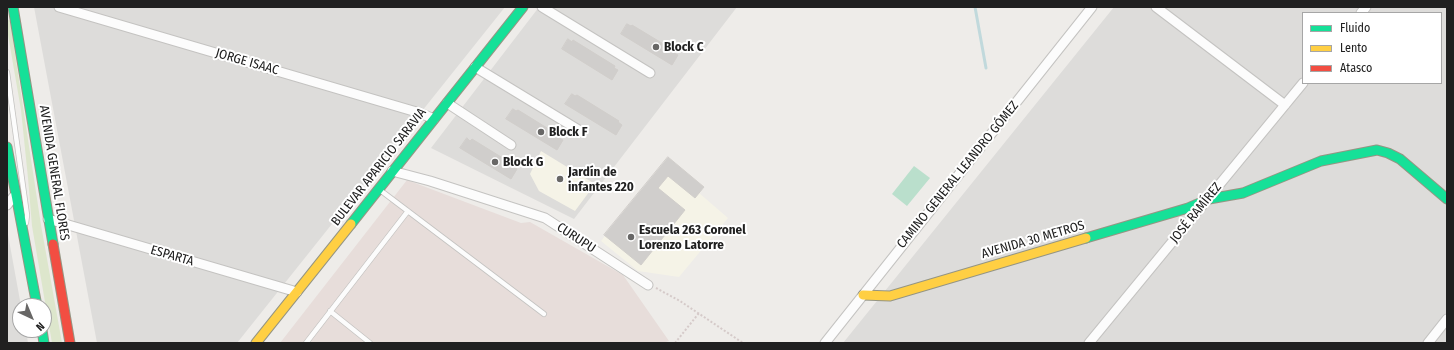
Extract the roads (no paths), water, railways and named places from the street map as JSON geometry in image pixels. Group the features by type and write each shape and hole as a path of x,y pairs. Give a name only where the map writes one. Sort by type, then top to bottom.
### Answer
{"street":[{"name":"AVENIDA GENERAL FLORES","path":"13,7 70,343"},
{"name":"JORGE ISAAC","path":"58,7 420,113 434,119"},
{"name":"BULEVAR APARICIO SARAVIA","path":"256,343 523,7"},
{"path":"542,7 650,73"},
{"name":"CAMINO GENERAL LEANDRO GÓMEZ","path":"825,343 1092,7"},
{"path":"1156,7 1285,105"},
{"path":"475,67 582,132"},
{"name":"JOSÉ RAMÍREZ","path":"1089,343 1302,84"},
{"path":"447,103 512,145"},
{"path":"7,147 36,298"},
{"name":"AVENIDA 30 METROS","path":"863,295 890,296 1188,208 1209,199 1243,193 1321,161 1377,150 1388,153 1400,159 1447,198"},
{"name":"CURUPU","path":"392,171 430,181 545,218 648,285"},
{"path":"7,205 15,195"},
{"name":"ESPARTA","path":"48,219 297,292"},
{"path":"1428,343 1447,319"}],"lane":[{"path":"7,72 27,215 25,237"},
{"path":"378,189 544,314"},
{"path":"306,343 408,211"},
{"path":"330,311 370,343"}],"waterway":[{"path":"975,7 986,68"}],"place":[{"name":"Block C","path":"656,47"},
{"name":"Block F","path":"541,132"},
{"name":"Block G","path":"495,162"},
{"name":"Jardín de infantes 220","path":"560,179"},
{"name":"Escuela 263 Coronel Lorenzo Latorre","path":"631,237"}]}
